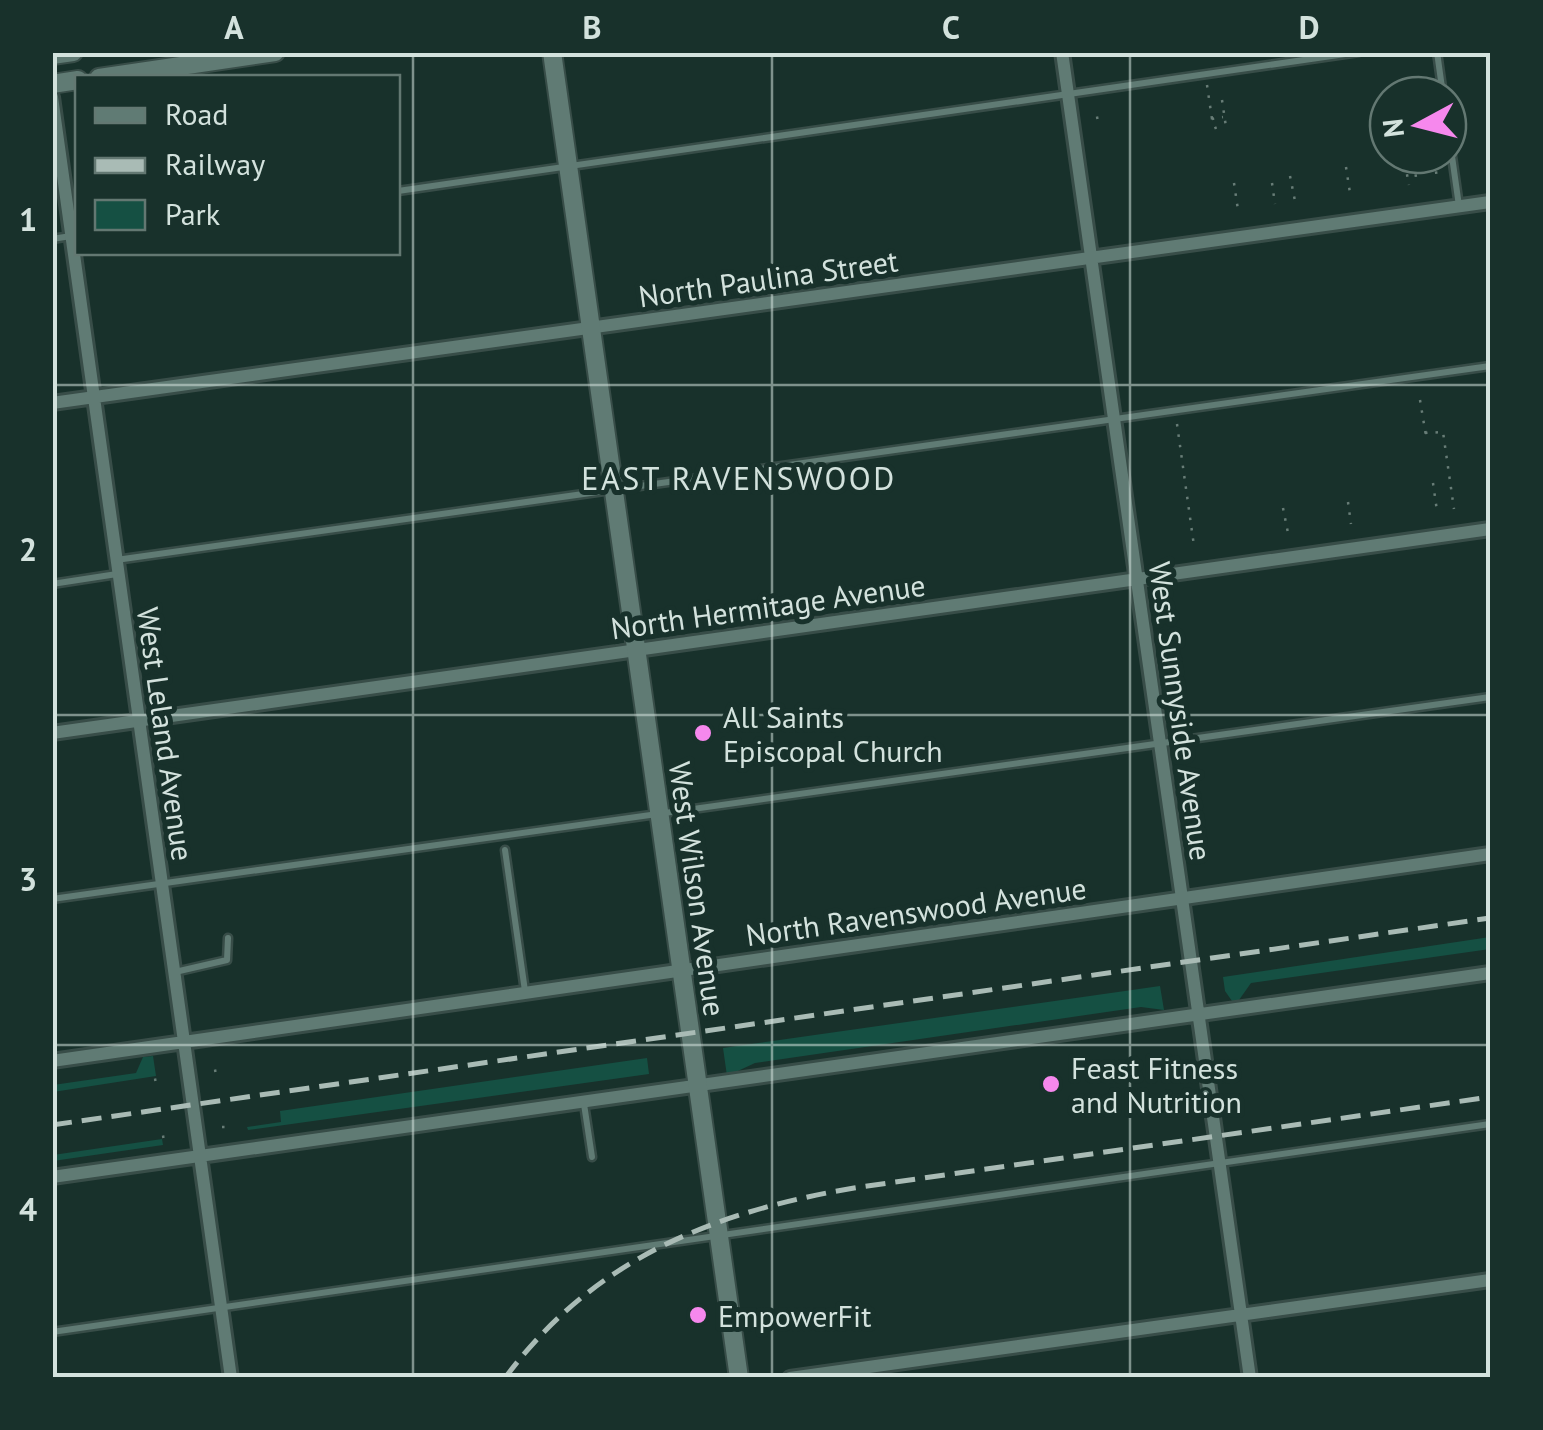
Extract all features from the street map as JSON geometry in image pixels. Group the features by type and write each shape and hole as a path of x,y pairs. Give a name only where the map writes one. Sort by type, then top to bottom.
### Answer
{"street":[{"path":"52,56 73,52"},
{"path":"119,75 276,52"},
{"name":"West Wilson Avenue","path":"552,52 740,1378"},
{"name":"West Sunnyside Avenue","path":"1062,52 1250,1378"},
{"name":"West Leland Avenue","path":"52,97 75,236"},
{"name":"North Paulina Street","path":"52,403 1490,202"},
{"name":"West Leland Avenue","path":"77,255 231,1378"},
{"name":"North Hermitage Avenue","path":"52,732 1490,528"},
{"name":"North Ravenswood Avenue","path":"52,1062 1490,854"},
{"path":"52,1177 1490,973"},
{"path":"790,1378 1490,1280"}],"lane":[{"path":"400,192 1358,52"},
{"path":"1455,175 1459,206"},
{"path":"52,239 75,236"},
{"path":"52,584 118,567 614,490 1490,366"},
{"path":"52,899 1490,696"},
{"path":"505,850 525,992"},
{"path":"174,972 227,960 228,938"},
{"path":"584,1101 592,1157"},
{"path":"52,1332 1490,1124"}],"path":[{"path":"1206,75 1216,130"},
{"path":"1222,100 1226,127"},
{"path":"1096,118 1106,116"},
{"path":"1212,118 1224,117"},
{"path":"1346,167 1350,194"},
{"path":"1407,175 1408,185"},
{"path":"1416,175 1417,184"},
{"path":"1436,175 1437,181"},
{"path":"1290,176 1294,201"},
{"path":"1234,183 1238,210"},
{"path":"1272,183 1274,204"},
{"path":"1420,400 1426,434 1443,432 1454,509"},
{"path":"1175,412 1194,546"},
{"path":"1434,483 1438,511"},
{"path":"1178,487 1186,486"},
{"path":"1348,502 1351,524"},
{"path":"1284,508 1288,533"},
{"path":"1183,522 1190,521"},
{"path":"154,1080 160,1080"},
{"path":"162,1136 168,1136"}],"green space":[{"path":"1490,937 1490,949 1251,983 1239,1000 1232,1001 1225,991 1223,977"},
{"path":"1160,986 1164,1010 1141,1007 755,1063 727,1076 723,1048"},
{"path":"153,1056 156,1076 53,1092 53,1085 136,1073 143,1057"},
{"path":"647,1058 649,1074 248,1130 247,1127 281,1122 280,1111"},
{"path":"162,1139 163,1145 53,1161 53,1155"}],"railway":[{"path":"52,1125 1490,918"},
{"path":"505,1378 539,1337 577,1301 617,1272 660,1247 752,1211 854,1188 1490,1097"}],"place":[{"name":"All Saints Episcopal Church","path":"703,733"},
{"name":"Feast Fitness and Nutrition","path":"1051,1084"},
{"name":"EmpowerFit","path":"698,1315"}],"district":[{"name":"EAST RAVENSWOOD","path":"739,478"}]}
